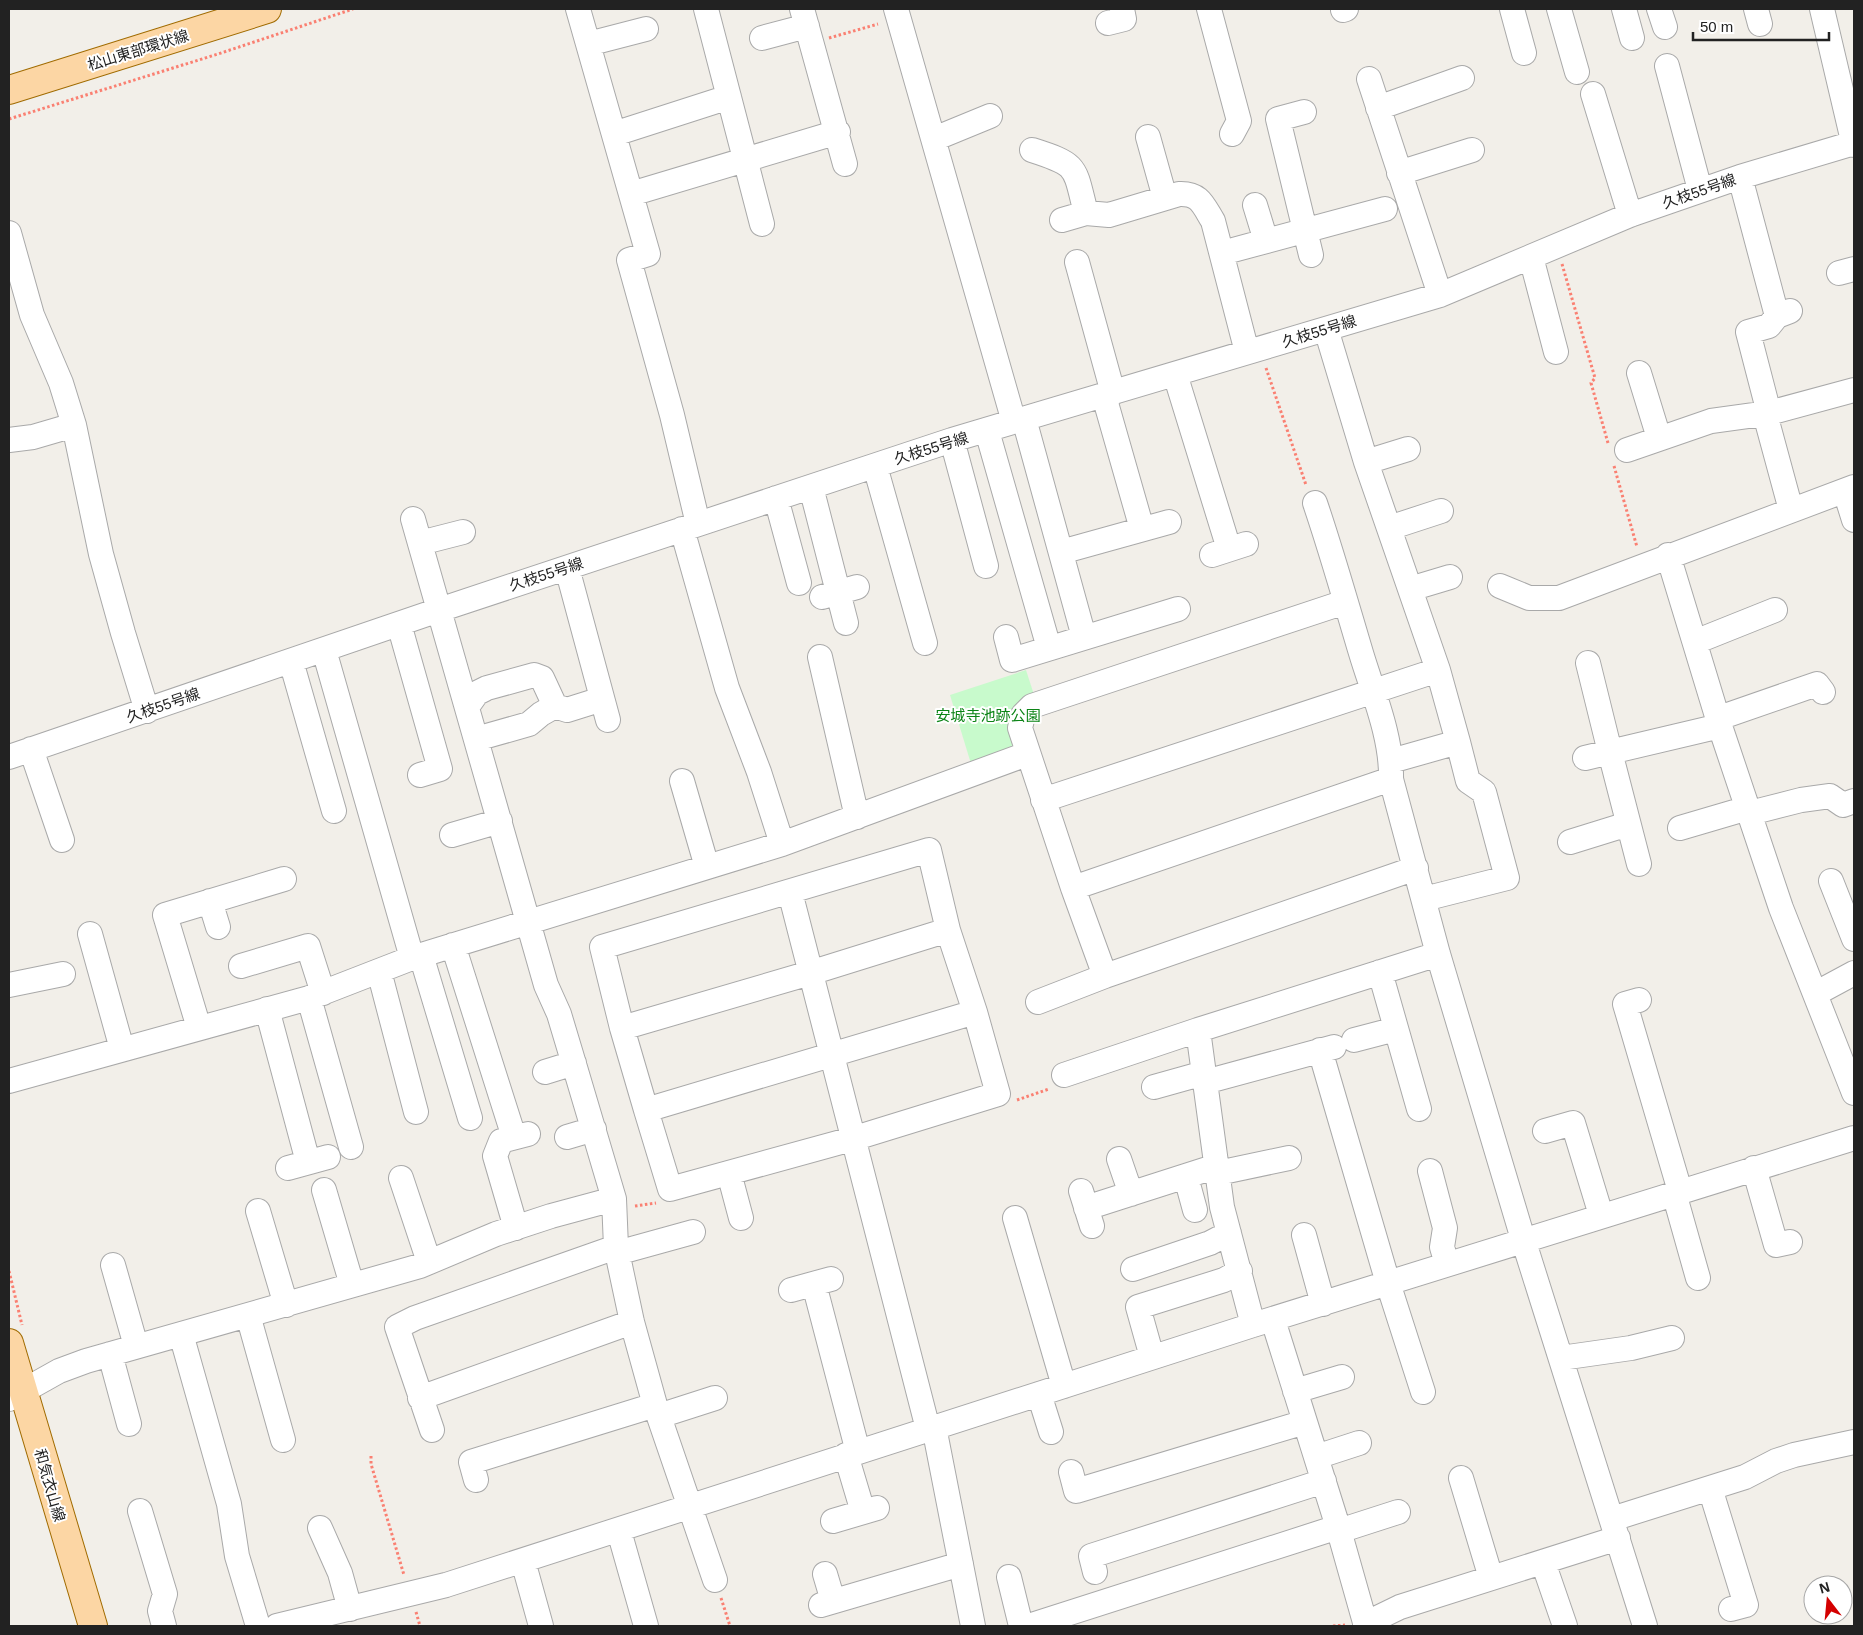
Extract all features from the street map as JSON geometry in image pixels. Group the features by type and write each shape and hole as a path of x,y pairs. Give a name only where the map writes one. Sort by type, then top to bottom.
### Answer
{"main road":[{"name":"松山東部環状線","path":"9,90 267,9"},
{"name":"和気衣山線","path":"9,1344 16,1395 93,1626"}],"street":[{"path":"578,9 648,254 629,260 672,415 690,527 728,688 759,772 782,844"},
{"path":"706,9 762,224"},
{"path":"1209,9 1239,121 1232,134"},
{"path":"1512,9 1524,53"},
{"path":"1558,9 1577,72"},
{"path":"1624,9 1632,38"},
{"path":"1822,9 1854,144"},
{"path":"898,13 934,140 1061,552 1084,638"},
{"path":"762,38 807,26 838,132 845,164"},
{"path":"588,44 646,29"},
{"path":"1667,66 1700,190"},
{"path":"1378,108 1462,78"},
{"path":"1369,79 1440,295"},
{"path":"1593,94 1630,215"},
{"path":"614,134 729,96"},
{"path":"1304,112 1278,119 1311,254"},
{"path":"934,140 990,116"},
{"path":"631,194 838,132"},
{"path":"1148,137 1165,198"},
{"name":"久枝55号線","path":"9,757 439,610 952,440 1440,295 1630,215 1740,177 1854,144"},
{"path":"1032,150 1064,160 1073,168 1086,213"},
{"path":"1399,172 1472,150"},
{"path":"1740,177 1784,313 1769,326 1748,332 1791,510"},
{"path":"1062,220 1086,213 1109,215 1179,194 1191,193 1202,202 1213,222 1253,350"},
{"path":"1255,205 1266,241"},
{"path":"1222,254 1385,209"},
{"path":"9,233 32,315 61,383 74,426 102,554 122,633 147,711"},
{"path":"1531,257 1556,352"},
{"path":"1077,262 1142,529"},
{"path":"1326,329 1366,462 1438,670 1468,781 1484,792 1507,878 1424,899"},
{"path":"1639,373 1659,438"},
{"path":"1174,374 1229,549"},
{"path":"1617,454 1711,421 1767,413 1854,390"},
{"path":"9,440 32,437 74,426"},
{"path":"987,431 1049,648"},
{"path":"952,440 986,566"},
{"path":"1366,462 1408,449"},
{"path":"875,466 897,577 925,643"},
{"path":"811,487 846,623"},
{"path":"1500,586 1529,598 1560,598 1642,565 1849,489 1854,520"},
{"path":"776,498 799,583"},
{"path":"1315,503 1334,558 1345,602 1372,690 1438,954 1523,1239 1645,1626"},
{"path":"1389,528 1441,511"},
{"path":"413,519 546,985 559,1014 614,1199 617,1250 632,1322 657,1411 715,1580"},
{"path":"1061,552 1169,522"},
{"path":"420,543 462,532"},
{"path":"1668,556 1719,722 1781,908 1854,1092"},
{"path":"476,739 529,724 540,714 555,706 567,710 605,709 567,568"},
{"path":"1410,589 1450,577"},
{"path":"1105,976 1072,888 1028,754 1020,728 1023,715 1032,706 1345,602"},
{"path":"1006,637 1012,660 1178,609"},
{"path":"1695,642 1775,610"},
{"path":"399,624 440,769 420,775"},
{"path":"324,650 417,957 470,1118"},
{"path":"820,657 858,817"},
{"path":"291,661 334,811"},
{"path":"1588,663 1639,864"},
{"path":"1043,800 1372,690 1438,670"},
{"path":"467,707 478,693 487,688 534,675 542,678 555,706"},
{"path":"1585,758 1719,722 1817,684 1824,692"},
{"path":"1072,888 1391,770 1458,742"},
{"path":"32,749 62,840"},
{"path":"9,1081 316,995 453,945 782,844 1028,754"},
{"path":"682,781 707,867"},
{"path":"1680,828 1749,811 1820,797 1830,796 1843,805 1854,801"},
{"path":"452,835 500,821"},
{"path":"1570,842 1628,824"},
{"path":"929,850 948,930 975,1012 998,1094 852,1139 670,1189 622,1028 602,947 790,892 929,850"},
{"path":"1038,1002 1105,976 1416,868"},
{"path":"199,1028 172,967 165,914 283,878"},
{"path":"1831,881 1854,939"},
{"path":"790,892 852,1139 931,1428 973,1626"},
{"path":"210,901 218,927"},
{"path":"622,1028 948,930"},
{"path":"91,934 122,1049"},
{"path":"453,945 521,1135 501,1141 495,1156 516,1228"},
{"path":"251,957 308,946 316,995 351,1147"},
{"path":"1064,1075 1198,1030 1438,954"},
{"path":"379,971 416,1112"},
{"path":"1380,972 1419,1109"},
{"path":"1815,994 1854,973"},
{"path":"9,985 63,974"},
{"path":"1639,1000 1625,1004 1642,1090 1677,1192 1698,1278"},
{"path":"267,1009 308,1162"},
{"path":"646,1110 975,1012"},
{"path":"1154,1087 1337,1046 1396,1029"},
{"path":"1198,1030 1222,1207 1229,1233 1240,1271 1295,1391 1339,1529 1366,1625 1400,1607 1543,1562 1615,1529 1677,1488 1710,1488 1744,1477 1776,1461 1854,1442"},
{"path":"1337,1046 1388,1283 1423,1392"},
{"path":"545,1072 574,1063"},
{"path":"1545,1131 1573,1123 1601,1215"},
{"path":"567,1137 594,1129"},
{"path":"277,1626 410,1594 523,1561 931,1428 1523,1239 1854,1138"},
{"path":"1087,1209 1186,1177 1289,1158"},
{"path":"1119,1160 1131,1194"},
{"path":"1754,1168 1776,1245 1790,1242"},
{"path":"1430,1171 1445,1228 1442,1247 1447,1264"},
{"path":"729,1173 741,1218"},
{"path":"1186,1177 1195,1210"},
{"path":"401,1178 429,1262"},
{"path":"324,1190 352,1285"},
{"path":"16,1395 59,1371 110,1354 286,1305 429,1262 516,1228 614,1199"},
{"path":"258,1211 286,1305"},
{"path":"1014,1218 1064,1386"},
{"path":"432,1430 397,1327 415,1318 617,1250 693,1232"},
{"path":"1133,1269 1210,1243 1229,1233"},
{"path":"1304,1235 1323,1304"},
{"path":"113,1265 136,1346"},
{"path":"1152,1357 1138,1307 1224,1280 1240,1271"},
{"path":"791,1290 823,1281 852,1454 870,1510 833,1521"},
{"path":"248,1315 283,1440"},
{"path":"420,1398 632,1322"},
{"path":"181,1334 229,1504 237,1556 258,1626"},
{"path":"1561,1358 1631,1348 1672,1338"},
{"path":"110,1354 129,1424"},
{"path":"1295,1391 1342,1377"},
{"path":"1039,1394 1051,1432"},
{"path":"476,1480 471,1462 657,1411 715,1398"},
{"path":"1071,1472 1076,1490 1305,1422"},
{"path":"1316,1456 1359,1442"},
{"path":"1461,1478 1491,1578"},
{"path":"1095,1572 1091,1556 1324,1481"},
{"path":"1710,1488 1746,1605 1732,1609"},
{"path":"1029,1626 1398,1512"},
{"path":"148,1522 165,1594 160,1611 164,1626"},
{"path":"320,1528 340,1573 350,1609"},
{"path":"619,1531 646,1626"},
{"path":"523,1561 541,1626"},
{"path":"1543,1562 1565,1626"},
{"path":"825,1574 827,1603 961,1564"},
{"path":"1009,1577 1021,1626"}],"path":[{"path":"9,119 218,54 353,9"},
{"path":"807,26 898,13"},
{"path":"1558,246 1595,378 1590,382 1617,454 1642,565"},
{"path":"1253,350 1315,503"},
{"path":"998,1094 1008,1103 1047,1090 1057,1084 1064,1075"},
{"path":"371,1456 371,1464 420,1626"},
{"path":"715,1580 730,1626"}],"green space":[{"name":"安城寺池跡公園","path":"1026,670 1036,701 1021,749 972,767 950,695"}]}
